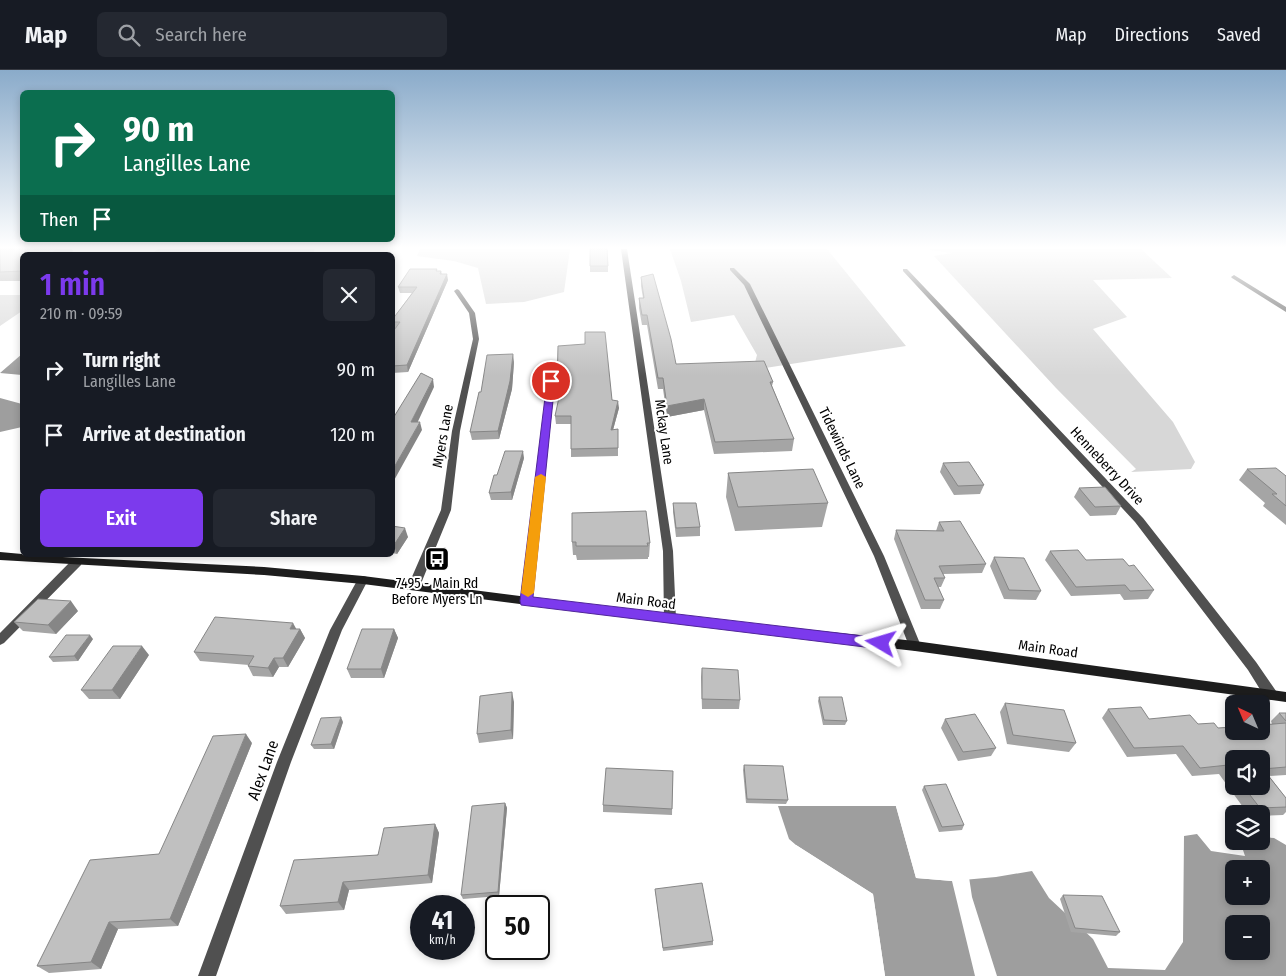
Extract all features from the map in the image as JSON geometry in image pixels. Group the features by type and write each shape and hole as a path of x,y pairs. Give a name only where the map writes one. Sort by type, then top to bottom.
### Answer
{"main road":[{"name":"Main Road","path":"0,556 77,562 264,571 363,580 670,619 915,646 1286,697"}],"street":[{"name":"Myers Lane","path":"414,586 446,510 456,431 476,339 472,313 457,291"},
{"name":"Mckay Lane","path":"630,291 668,551 670,619"},
{"name":"Tidewinds Lane","path":"751,291 879,556 915,646"},
{"name":"Henneberry Drive","path":"925,291 1139,520 1252,666 1271,696"},
{"path":"1257,291 1286,310"},
{"path":"526,601 551,381"},
{"path":"0,640 77,562"},
{"name":"Alex Lane","path":"207,976 284,762 336,630 363,580"}],"shaded area":[{"path":"483,291 564,291 524,302 486,304"},
{"path":"684,291 861,291 906,346 753,370 757,355 734,315 691,322"},
{"path":"967,291 1103,291 1127,317 1093,329 1173,422 1195,462 1191,469 1131,472 1136,469 1056,388"},
{"path":"0,295 20,295 20,312 0,326"},
{"path":"20,356 20,375 0,373"},
{"path":"0,398 20,403 20,427 0,432"},
{"path":"778,806 896,806 916,878 952,881 1032,871 1049,898 1093,939 1108,968 1165,970 1183,942 1184,836 1197,834 1211,851 1245,856 1243,850 1270,850 1270,838 1274,838 1286,845 1286,976 885,976 873,894 789,839"}],"pier":[{"path":"895,803 898,805 918,876 969,877 972,897 997,976 975,976 952,881 916,878"},
{"path":"796,845 873,894 885,976 883,976 870,896 794,846"}],"building":[{"path":"414,291 439,291 407,365 395,366 395,329 400,322 395,322 395,316"},
{"path":"643,291 658,291 676,364 764,361 773,382 770,382 794,439 715,442 704,399 667,406 663,378 658,378 647,315 642,315 639,298 644,298"},
{"path":"585,332 605,332 612,400 618,401 611,430 618,429 618,448 571,449 571,416 555,416 561,388 557,388 558,346 585,344"},
{"path":"513,354 510,381 498,431 470,432 479,392 481,392 487,355"},
{"path":"421,373 433,379 411,422 420,422 395,466 395,415"},
{"path":"505,451 523,451 511,492 489,493 494,475 497,475"},
{"path":"969,462 984,485 958,486 943,463"},
{"path":"1276,468 1286,476 1286,506 1272,494 1277,494 1247,469"},
{"path":"813,469 828,503 738,507 728,473"},
{"path":"1105,487 1121,506 1095,507 1079,488"},
{"path":"673,503 696,503 700,527 676,528"},
{"path":"646,511 650,543 647,543 648,546 576,546 576,542 572,542 572,513"},
{"path":"960,521 986,564 939,566 945,578 934,578 944,600 925,600 896,530 944,531 939,522"},
{"path":"395,526 405,528 395,543"},
{"path":"1078,550 1086,560 1123,559 1129,566 1134,565 1154,590 1130,591 1125,585 1076,587 1050,551"},
{"path":"994,557 1024,558 1041,591 1009,590"},
{"path":"38,599 71,601 48,625 14,622"},
{"path":"215,617 293,623 290,629 300,629 283,658 274,658 268,668 248,666 254,656 194,652"},
{"path":"362,629 394,629 381,669 347,669"},
{"path":"66,635 90,635 74,656 49,657"},
{"path":"113,646 142,646 112,690 81,690"},
{"path":"702,668 738,670 740,700 702,699"},
{"path":"512,692 511,730 477,734 480,696"},
{"path":"819,697 842,697 847,721 824,720"},
{"path":"1005,703 1064,710 1076,743 1013,735"},
{"path":"1141,707 1149,719 1190,715 1198,724 1214,723 1218,728 1225,728 1225,740 1270,740 1270,724 1286,723 1286,767 1270,768 1270,750 1225,750 1225,765 1200,768 1183,746 1134,748 1108,709"},
{"path":"1279,713 1286,713 1286,721"},
{"path":"975,714 996,748 963,752 945,719"},
{"path":"341,717 331,744 311,745 321,718"},
{"path":"246,734 170,919 109,922 91,962 37,966 90,860 159,854 213,736"},
{"path":"744,765 783,766 788,800 747,799"},
{"path":"606,768 673,771 672,809 603,805"},
{"path":"1270,778 1286,798 1286,807 1270,808 1270,805 1258,805 1250,795 1270,795"},
{"path":"946,784 964,825 942,827 924,786"},
{"path":"505,803 498,892 461,895 472,806"},
{"path":"435,824 428,875 343,882 338,902 280,906 294,860 378,855 384,828"},
{"path":"702,883 713,941 663,948 655,889"},
{"path":"1063,895 1102,896 1120,932 1075,928"}],"slow traffic":[{"path":"528,593 541,477"}],"place":[{"name":"7495 - Main Rd Before Myers Ln","path":"437,559"}],"route":[{"path":"551,381 530,580 526,601 881,643"}]}
